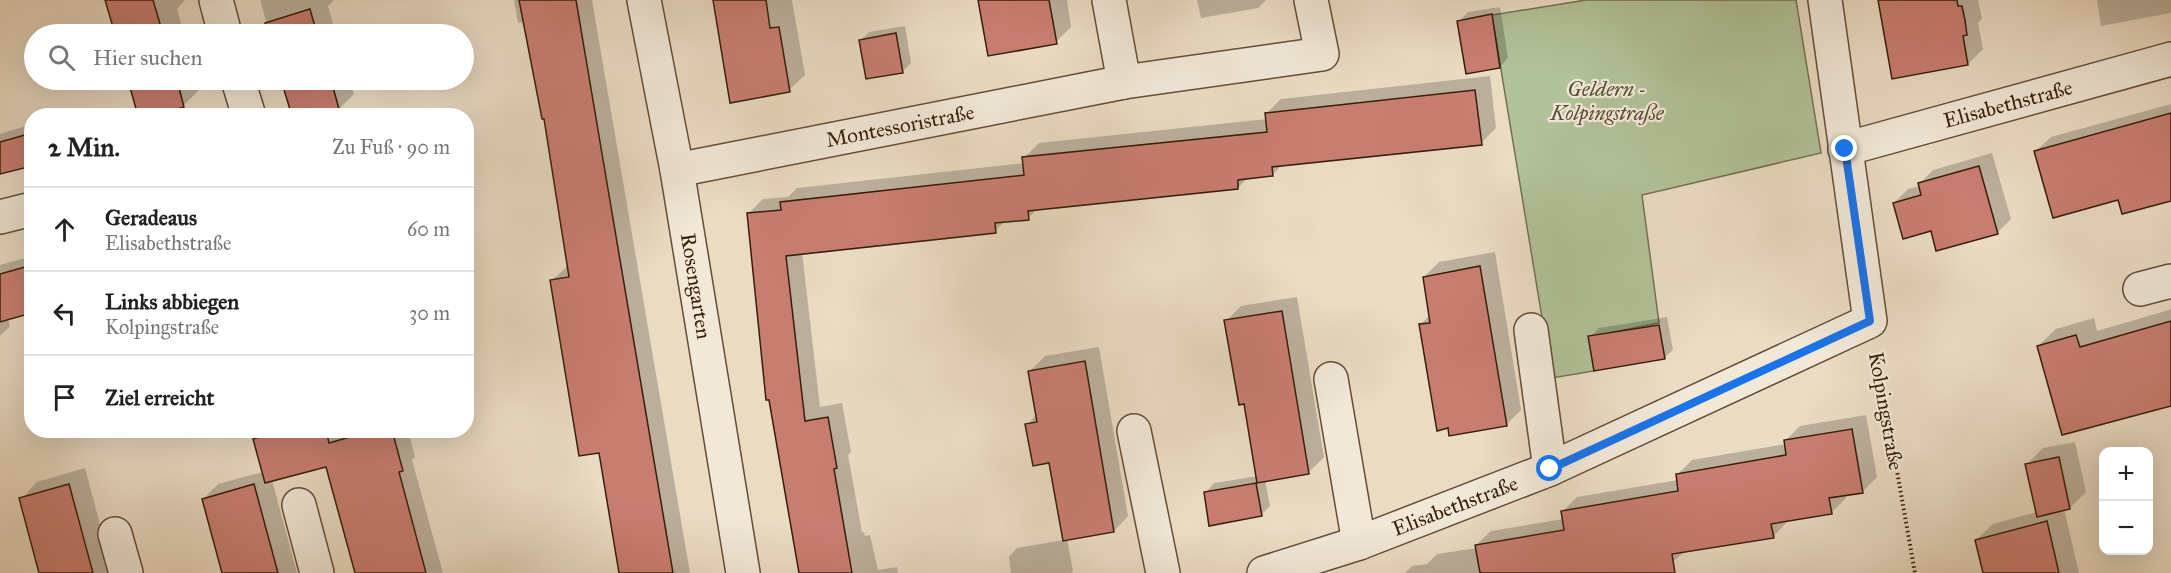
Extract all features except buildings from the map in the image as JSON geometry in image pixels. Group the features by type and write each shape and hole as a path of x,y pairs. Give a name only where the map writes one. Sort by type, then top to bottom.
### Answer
{"street":[{"path":"216,0 222,24"},
{"name":"Rosengarten","path":"644,0 677,170 743,573"},
{"path":"1109,0 1124,82"},
{"name":"Montessoristraße","path":"677,170 1124,82 1322,54 1311,0"},
{"path":"1825,0 1870,321"},
{"name":"Elisabethstraße","path":"1845,149 2171,59"},
{"path":"241,90 247,108"},
{"path":"0,217 24,211"},
{"name":"Elisabethstraße","path":"1264,573 1359,543 1550,469 1870,321"},
{"path":"1531,330 1550,469"},
{"path":"1331,379 1359,543"},
{"path":"1134,431 1163,573"},
{"path":"299,505 317,573"},
{"path":"115,534 126,573"}],"path":[{"name":"Kolpingstraße","path":"1870,321 1915,573"}],"green space":[{"name":"Geldern - Kolpingstraße","path":"1586,0 1796,0 1821,153 1642,195 1659,323 1589,337 1594,371 1552,378 1492,15"}],"route":[{"path":"1550,469 1870,321 1845,149"}]}
